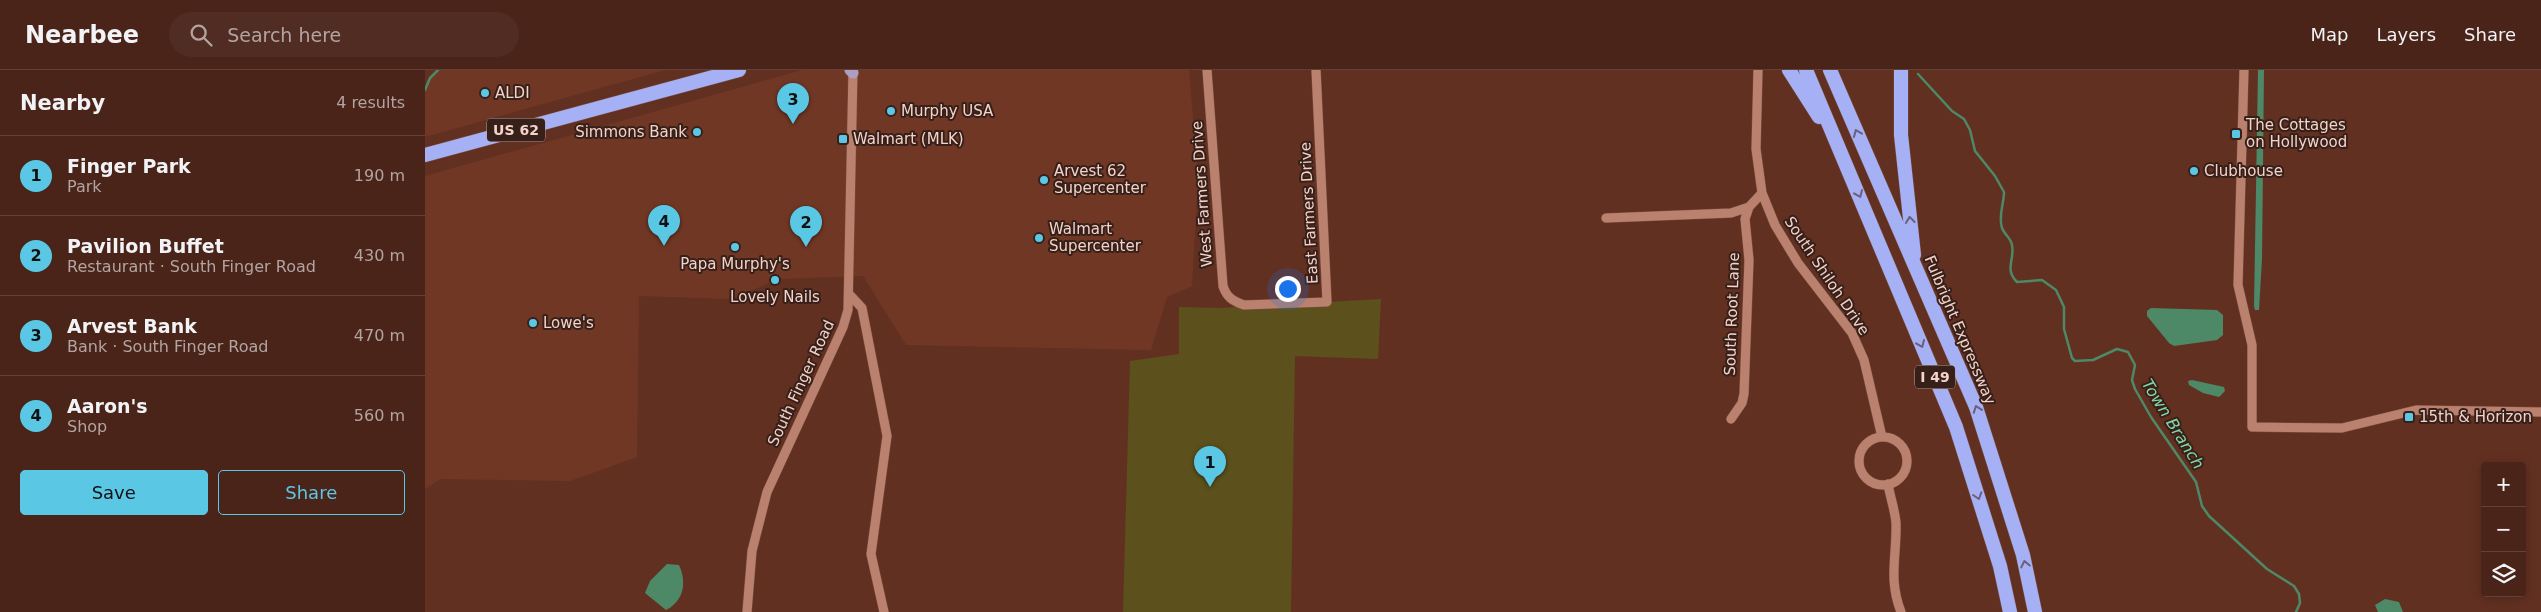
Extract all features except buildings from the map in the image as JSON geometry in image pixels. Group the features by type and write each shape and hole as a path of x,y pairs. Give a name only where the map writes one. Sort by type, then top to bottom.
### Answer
{"highway":[{"name":"US 62","path":"425,155 739,70"},
{"path":"1789,70 1840,149"},
{"name":"I 49","path":"1807,70 1956,427 2000,566 2010,612"},
{"name":"Fulbright Expressway","path":"1830,70 1976,407 2023,555 2035,612"},
{"path":"1901,70 1901,134 1916,268"}],"street":[{"name":"West Farmers Drive","path":"1207,70 1223,286 1230,298 1244,305"},
{"name":"East Farmers Drive","path":"1244,305 1327,302 1316,70"},
{"name":"South Shiloh Drive","path":"1758,70 1756,149 1762,193 1775,225 1798,263 1852,333 1864,360 1882,437"},
{"path":"2244,70 2238,285 2252,345 2252,427 2342,428 2416,410 2541,412"},
{"name":"South Finger Road","path":"747,612 752,550 760,514 774,474 843,327 850,295 852,71"},
{"path":"1606,218 1731,213 1749,207 1762,193"},
{"name":"South Root Lane","path":"1731,419 1742,403 1744,394 1749,260 1745,219 1749,207"},
{"path":"850,295 862,308 887,436 871,554 884,612"},
{"path":"1882,437 1893,438 1899,443 1907,456 1905,471 1901,477 1888,484 1872,482 1865,477 1859,462 1864,446 1869,441 1882,437"},
{"path":"1888,484 1896,521 1892,579 1895,597 1901,612"}],"shaded area":[{"path":"438,70 665,70 425,137 425,90 430,78"},
{"path":"802,70 1189,70 1198,178 1192,286 1167,297 1151,350 906,345 863,276 779,279 731,299 639,296 637,457 570,481 440,479 425,489 425,176"},
{"path":"2258,70 2264,70 2262,259 2259,310 2255,310 2254,306"},
{"path":"1381,299 1378,359 1295,356 1291,612 1123,612 1130,361 1179,354 1179,307 1219,308"},
{"path":"2151,308 2217,310 2223,315 2223,335 2217,340 2174,346 2169,343 2147,316 2147,311"},
{"path":"2192,380 2224,387 2225,391 2219,397 2203,393 2189,385 2188,381"},
{"path":"667,564 679,565 683,584 677,602 666,610 645,593 650,581"},
{"path":"2385,599 2399,602 2403,612 2378,612 2375,605"}],"waterway":[{"path":"425,90 430,78 438,70"},
{"name":"Town Branch","path":"1918,74 1952,111 1964,119 1970,130 1975,151 1995,176 2004,192 2001,224 2012,245 2010,269 2013,277 2017,282 2042,280 2056,290 2064,307 2064,329 2072,358 2075,361 2093,360 2117,349 2128,352 2135,365 2132,380 2135,389 2151,417 2196,482 2202,506 2209,516 2267,569 2294,586 2299,594 2300,603 2296,612"}],"place":[{"name":"ALDI","path":"485,93"},
{"name":"Murphy USA","path":"891,111"},
{"name":"Arvest Bank","path":"793,124"},
{"name":"Simmons Bank","path":"697,132"},
{"name":"The Cottages on Hollywood","path":"2236,134"},
{"name":"Walmart (MLK)","path":"843,139"},
{"name":"Clubhouse","path":"2194,171"},
{"name":"Arvest 62 Supercenter","path":"1044,180"},
{"name":"Walmart Supercenter","path":"1039,238"},
{"name":"Aaron's","path":"664,246"},
{"name":"Papa Murphy's","path":"735,247"},
{"name":"Pavilion Buffet","path":"806,247"},
{"name":"Lovely Nails","path":"775,280"},
{"name":"Lowe's","path":"533,323"},
{"name":"15th & Horizon","path":"2409,417"},
{"name":"Finger Park","path":"1210,487"}]}
